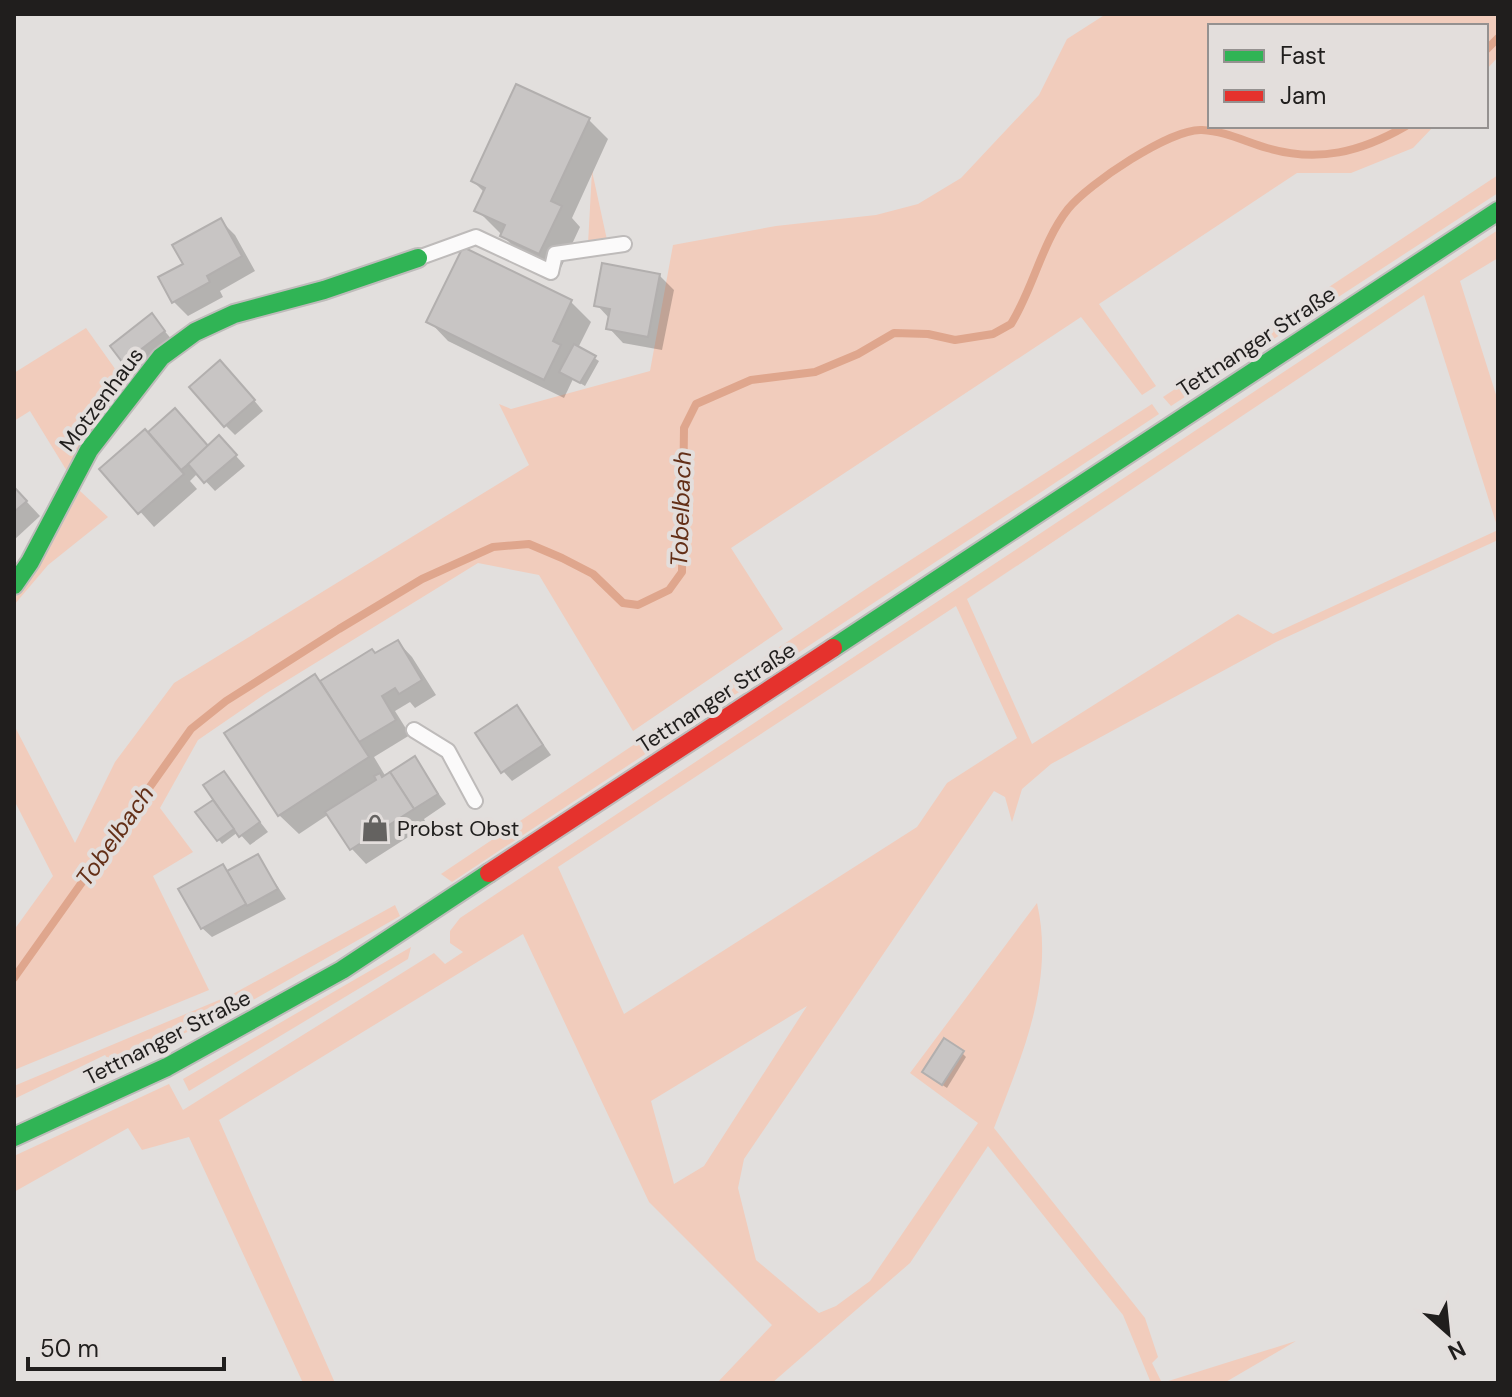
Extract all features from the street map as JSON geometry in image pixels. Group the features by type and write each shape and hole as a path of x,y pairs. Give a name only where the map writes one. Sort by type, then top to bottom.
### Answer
{"main road":[{"name":"Tettnanger Straße","path":"14,1137 167,1067 342,970 1498,211"},
{"name":"Motzenhaus","path":"14,585 30,562 89,450 161,357 195,332 234,314 324,290 418,258"}],"lane":[{"path":"418,258 476,237 551,272 555,254 624,244"},
{"path":"414,730 448,751 475,801"}],"shaded area":[{"path":"1106,14 1498,14 1498,57 1488,68 1488,24 1208,24 1208,128 1432,128 1413,148 1351,173 1297,173 1099,304 1156,386 1142,395 1081,317 731,548 783,629 633,731 539,575 478,563 265,694 198,740 160,808 193,852 153,876 209,990 14,1070 14,930 53,876 14,800 14,725 75,843 115,762 174,683 529,465 499,404 511,409 650,371 673,245 776,226 876,215 918,204 961,178 1039,95 1067,39"},
{"path":"592,171 607,240 588,244"},
{"path":"1498,175 1498,193 1171,406 1163,397"},
{"path":"1498,230 1498,258 1460,281 1498,401 1498,529 1424,295 967,599 1032,744 1238,614 1273,634 1498,530 1498,540 1276,642 1051,764 1022,789 1012,822 1005,797 994,791 744,1159 738,1188 756,1260 819,1313 836,1306 870,1281 978,1123 910,1073 1037,903 1042,961 1039,990 1025,1046 994,1128 1145,1318 1158,1357 1152,1363 1162,1383 1151,1383 1123,1315 988,1146 910,1263 772,1383 717,1383 772,1325 649,1202 523,934 219,1120 335,1383 303,1383 189,1137 142,1150 128,1128 14,1192 14,1156 169,1084 183,1110 434,953 445,964 463,952 450,943 450,931 460,918","holes":["956,606 1017,738 947,783 917,827 624,1014 558,867","807,1006 704,1166 674,1184 651,1101"]},
{"path":"86,328 133,394 70,476 30,411 14,421 14,373"},
{"path":"1152,404 1159,414 452,882 441,874 875,583"},
{"path":"80,491 108,517 48,565 14,605 14,590"},
{"path":"395,905 400,916 225,1016 112,1064 105,1055 14,1099 14,1086 231,995"},
{"path":"411,947 408,959 189,1091 183,1079"},
{"path":"1296,1341 1224,1383 1162,1383"}],"building":[{"path":"516,84 590,118 551,201 562,206 539,254 500,236 505,225 474,211 485,188 471,181"},
{"path":"221,218 242,256 207,276 210,282 172,303 158,277 183,264 172,245"},
{"path":"463,247 572,300 553,341 561,345 544,380 426,322"},
{"path":"602,263 660,274 648,337 606,329 610,309 594,306"},
{"path":"152,313 165,331 123,363 110,346"},
{"path":"574,344 596,356 580,383 559,372"},
{"path":"220,360 255,400 224,427 189,387"},
{"path":"175,408 209,447 181,470 148,432"},
{"path":"145,429 184,474 138,514 99,469"},
{"path":"219,435 237,455 204,483 188,464"},
{"path":"14,487 27,501 14,512"},
{"path":"398,640 422,680 399,694 395,688 382,696 396,720 359,742 320,681 372,649 375,653"},
{"path":"315,674 369,757 278,816 224,733"},
{"path":"517,705 543,745 501,773 475,733"},
{"path":"415,756 438,794 414,809 390,772"},
{"path":"224,771 260,822 239,837 203,785"},
{"path":"390,772 414,809 350,850 325,812 376,780 374,776 380,773 382,777"},
{"path":"213,800 234,829 217,841 195,812"},
{"path":"258,854 278,889 247,906 227,871"},
{"path":"223,864 246,904 201,929 178,889"},
{"path":"944,1038 964,1051 942,1085 922,1072"}],"waterway":[{"name":"Tobelbach","path":"1488,48 1498,38"},
{"name":"Tobelbach","path":"14,978 191,729 226,701 422,579 493,547 529,544 593,574 623,603 638,605 669,590 682,572 684,428 696,404 751,380 815,372 858,354 894,333 928,334 955,340 993,334 1011,324 1051,236 1068,209 1111,172 1171,138 1188,132 1211,131 1267,148 1304,155 1356,148 1402,128"}],"traffic: fast":[{"path":"833,648 1498,211"},
{"path":"14,585 30,562 89,450 161,357 195,332 234,314 324,290 418,258"},
{"path":"14,1137 167,1067 342,970 489,873"}],"traffic: jam":[{"path":"489,873 833,648"}],"place":[{"name":"Probst Obst","path":"375,828"}]}
